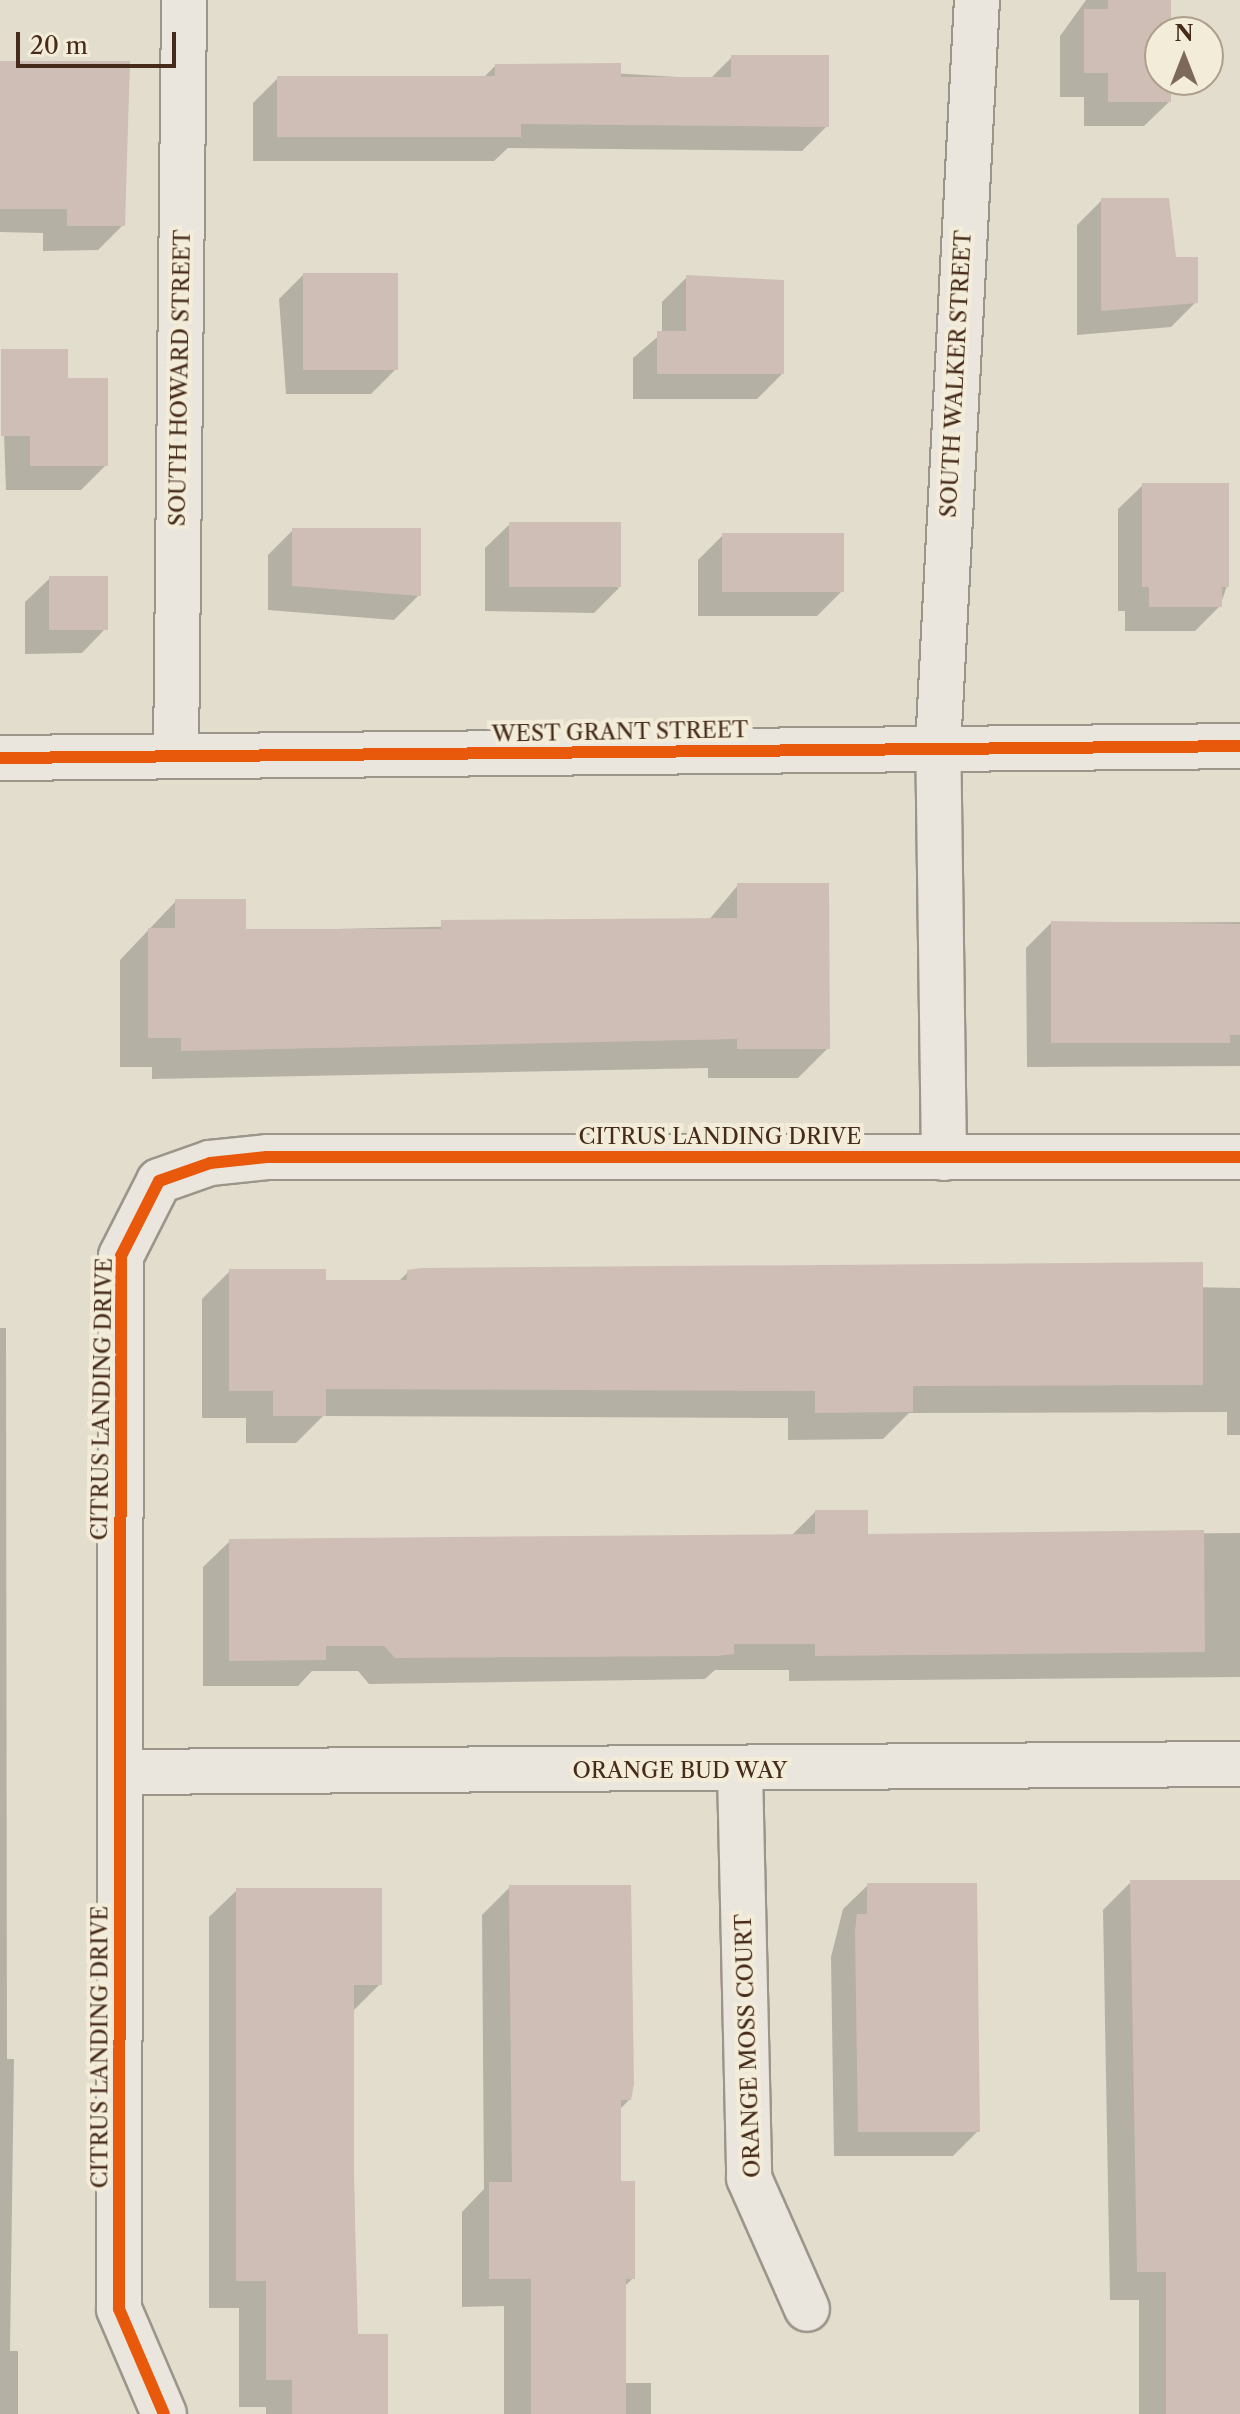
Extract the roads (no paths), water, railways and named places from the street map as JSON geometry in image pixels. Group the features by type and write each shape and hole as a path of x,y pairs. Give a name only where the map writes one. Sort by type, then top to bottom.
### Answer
{"street":[{"name":"SOUTH HOWARD STREET","path":"176,756 184,0"},
{"name":"SOUTH WALKER STREET","path":"944,1158 938,748 977,0"},
{"name":"WEST GRANT STREET","path":"0,758 1240,746"},
{"name":"CITRUS LANDING DRIVE","path":"164,2414 119,2309 121,1256 159,1181 210,1163 267,1157 1240,1157"},
{"name":"ORANGE BUD WAY","path":"120,1772 740,1771 1240,1764"},
{"name":"ORANGE MOSS COURT","path":"740,1771 749,2178 807,2309"}]}
